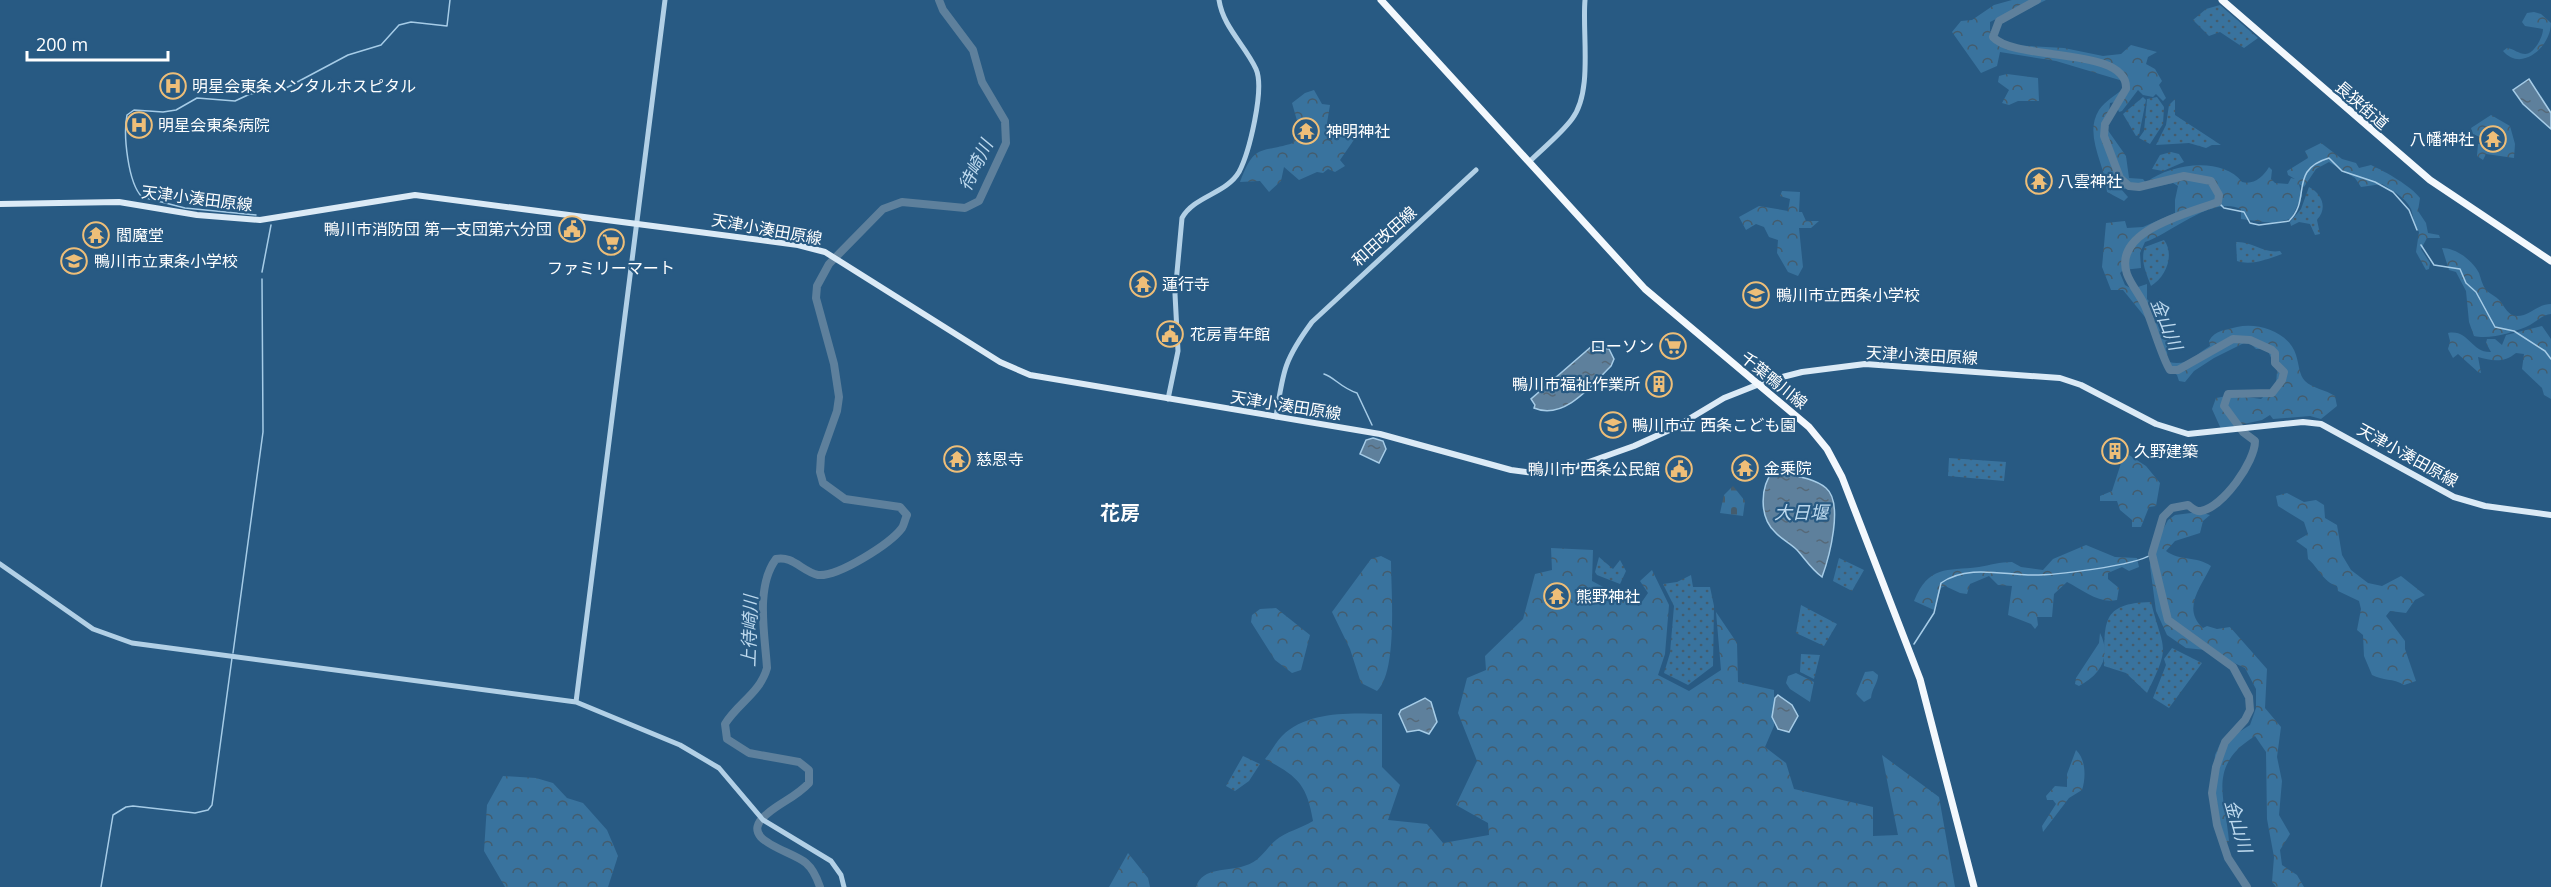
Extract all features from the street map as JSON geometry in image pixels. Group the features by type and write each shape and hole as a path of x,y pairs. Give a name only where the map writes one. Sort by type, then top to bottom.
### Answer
{"main road":[{"name":"千葉鴨川線","path":"1381,0 1645,289 1809,427 1832,457 1842,477 1923,690 1974,887"},
{"name":"長狭街道","path":"2222,0 2430,180 2551,261"},
{"name":"天津小湊田原線","path":"0,204 119,202 197,215 260,220 415,195 787,243 820,249 830,254 999,362 1019,371 1045,378 1387,436 1517,471 1541,473 1579,465 1654,437 1724,398 1758,384 1802,372 1864,364 2060,378 2081,385 2168,429 2196,434 2303,423 2321,424 2454,497 2485,506 2551,515"}],"street":[{"path":"576,702 665,0"},
{"path":"1168,399 1178,351 1175,302 1182,218 1188,209 1230,183 1239,172 1250,138 1258,92 1257,71 1225,19 1219,0"},
{"path":"1528,162 1573,118 1582,98 1585,0"},
{"name":"和田改田線","path":"1276,417 1283,368 1311,321 1476,170"},
{"path":"0,564 93,629 132,643 576,702 680,745 719,768 752,808 780,831 831,861 841,876 844,887"}],"green space":[{"path":"2012,0 2046,0 2018,14 2002,16 1990,22 1990,31 2009,45 2064,48 2103,56 2121,54 2131,45 2157,52 2148,57 2146,64 2155,69 2162,81 2159,85 2166,98 2163,101 2156,94 2153,97 2143,95 2138,90 2122,111 2119,112 2115,102 2110,103 2107,129 2126,156 2129,178 2143,179 2146,183 2143,188 2121,189 2128,197 2124,201 2107,192 2093,130 2099,110 2124,88 2123,81 2056,61 2000,52 1997,66 1981,73 1952,32 1961,21 1972,20 1994,5"},
{"path":"2220,5 2258,38 2244,48 2220,32 2209,36 2193,20 2206,9"},
{"path":"2527,13 2541,14 2551,23 2546,40 2541,48 2527,58 2511,57 2503,51 2507,48 2528,54 2539,41 2543,29 2525,26 2522,22"},
{"path":"2007,74 2038,78 2039,101 2018,101 2009,105 2002,103 2009,90 1998,82 1999,76"},
{"path":"1314,90 1322,104 1330,105 1327,123 1356,123 1356,137 1340,160 1345,166 1335,172 1328,169 1323,173 1317,172 1299,180 1284,167 1281,181 1269,192 1260,181 1240,182 1245,169 1255,155 1293,143 1298,124 1292,103 1305,93"},
{"path":"2143,97 2146,100 2139,135 2136,136 2123,114"},
{"path":"2157,97 2164,107 2163,124 2150,144 2139,138 2144,131 2147,99"},
{"path":"2175,99 2175,115 2221,145 2206,148 2189,143 2156,145 2166,125 2169,105"},
{"path":"2491,115 2510,126 2515,144 2514,158 2486,154 2483,160 2477,156 2478,144 2491,142 2502,145 2495,131 2482,138 2473,134 2471,128"},
{"path":"2321,143 2342,159 2356,163 2359,168 2371,165 2384,171 2416,193 2420,198 2418,211 2426,223 2428,233 2439,235 2440,238 2427,238 2421,249 2430,263 2429,269 2426,270 2416,252 2419,232 2411,209 2405,201 2382,184 2361,187 2355,178 2329,162 2316,169 2304,187 2299,184 2302,196 2291,219 2272,223 2241,219 2241,209 2230,206 2205,211 2145,242 2140,253 2141,268 2123,270 2120,273 2125,285 2132,289 2147,284 2147,299 2166,328 2169,362 2181,363 2191,359 2210,346 2211,337 2221,331 2254,326 2272,330 2287,340 2296,355 2301,376 2305,381 2335,396 2337,406 2321,419 2310,416 2273,419 2270,415 2262,420 2221,429 2212,409 2216,398 2233,395 2261,399 2276,385 2277,371 2267,349 2256,349 2248,341 2194,371 2185,382 2179,381 2177,375 2165,366 2149,322 2123,290 2111,290 2102,267 2106,223 2125,221 2127,228 2143,227 2175,213 2178,186 2173,183 2158,186 2147,182 2182,167 2222,168 2246,183 2258,179 2269,167 2272,170 2271,179 2275,183 2288,184 2291,178 2295,179 2288,175 2287,171 2308,158 2305,151"},
{"path":"2171,152 2179,154 2184,162 2163,171 2152,169 2160,155"},
{"path":"2309,187 2320,197 2323,206 2317,220 2320,234 2315,235 2310,224 2299,222 2291,226 2290,222 2301,209"},
{"path":"1782,191 1800,192 1799,212 1802,212 1806,221 1819,221 1811,228 1799,228 1803,267 1798,276 1788,272 1777,253 1778,240 1769,237 1764,227 1756,224 1746,230 1739,217 1759,206 1788,211 1790,199 1780,196"},
{"path":"2164,240 2169,259 2161,277 2151,286 2143,262 2145,247"},
{"path":"2236,242 2247,243 2269,251 2280,251 2282,254 2254,262 2237,261"},
{"path":"2442,248 2458,252 2468,259 2479,273 2486,290 2498,299 2511,314 2517,316 2526,314 2551,304 2551,314 2510,333 2487,337 2474,336 2469,322 2466,291 2456,272 2449,270"},
{"path":"2542,326 2551,339 2551,399 2544,395 2542,388 2522,369 2524,354 2516,353 2498,360 2478,357 2481,373 2458,354 2453,358 2448,349 2450,341 2448,333 2461,334 2479,349 2491,352 2486,343 2487,339 2495,339 2502,345 2506,335"},
{"path":"2129,455 2146,466 2160,483 2156,506 2149,507 2141,527 2132,527 2132,520 2120,510 2117,501 2100,501 2100,496 2112,491 2123,457"},
{"path":"1949,458 2006,462 2004,481 1948,476"},
{"path":"1733,486 1745,501 1743,516 1720,513 1724,495"},
{"path":"2287,493 2304,502 2316,500 2324,505 2325,518 2337,525 2342,555 2351,570 2368,583 2382,586 2401,576 2425,595 2415,600 2406,613 2390,611 2386,616 2405,641 2405,649 2416,681 2404,685 2372,675 2364,656 2363,635 2357,630 2361,609 2359,601 2338,591 2337,586 2328,581 2308,559 2307,549 2296,541 2308,534 2304,522 2278,506 2276,496"},
{"path":"2199,512 2210,515 2203,521 2200,533 2175,541 2166,551 2211,566 2195,597 2193,605 2197,620 2203,628 2207,626 2217,629 2230,627 2267,669 2265,708 2281,727 2277,757 2282,781 2279,815 2290,834 2280,850 2282,865 2297,875 2304,887 2276,887 2272,882 2274,857 2267,819 2266,752 2255,736 2240,747 2230,759 2225,771 2222,783 2229,841 2221,847 2211,803 2215,755 2220,744 2250,725 2256,708 2256,689 2245,668 2206,650 2186,648 2167,635 2156,611 2150,566 2151,552 2168,520 2175,515"},
{"path":"2086,545 2115,557 2137,558 2139,567 2129,571 2122,567 2108,573 2108,579 2119,588 2117,600 2097,598 2067,582 2054,594 2052,617 2037,617 2038,625 2035,629 2031,624 2008,615 2012,586 1998,585 1989,576 1970,584 1967,594 1945,586 1941,588 1934,610 1914,601 1926,581 1932,575 1940,572 2012,562 2021,567 2043,570 2053,559"},
{"path":"1551,548 1593,550 1592,581 1639,606 1648,593 1640,581 1652,570 1669,605 1665,654 1658,675 1689,691 1721,670 1716,612 1737,643 1738,682 1774,690 1774,726 1765,747 1786,763 1794,789 1873,807 1873,836 1898,835 1882,755 1939,797 1955,887 1196,887 1199,880 1210,873 1250,864 1280,837 1313,821 1311,808 1299,783 1293,776 1265,759 1280,738 1292,728 1329,715 1382,714 1382,767 1400,785 1388,820 1427,824 1443,843 1489,835 1488,823 1456,805 1477,761 1458,713 1467,678 1486,670 1485,656 1523,619 1535,574 1552,570"},
{"path":"1381,556 1391,561 1392,630 1388,666 1384,681 1377,691 1361,683 1350,649 1332,612 1371,559"},
{"path":"1599,557 1613,569 1620,560 1626,571 1620,584 1597,575 1595,572"},
{"path":"1839,558 1864,570 1852,591 1833,581"},
{"path":"1691,575 1693,587 1710,587 1714,606 1713,666 1688,685 1664,673 1670,653 1674,606 1663,584 1677,582"},
{"path":"2151,602 2163,647 2160,665 2147,693 2126,673 2104,666 2105,638 2109,618 2114,611 2134,603"},
{"path":"1801,605 1837,624 1824,646 1796,633"},
{"path":"1276,608 1310,635 1301,670 1292,673 1275,660 1251,622 1252,615 1260,609"},
{"path":"2100,633 2105,650 2102,664 2093,676 2079,686 2075,684 2076,678 2099,643"},
{"path":"2172,648 2202,663 2169,708 2153,698 2166,665 2164,659"},
{"path":"1801,654 1820,655 1814,679 1800,672"},
{"path":"1873,671 1878,675 1877,681 1871,698 1864,702 1856,694 1865,672"},
{"path":"1796,673 1814,682 1810,702 1790,689 1786,683 1788,676"},
{"path":"2076,750 2082,758 2084,769 2082,790 2069,798 2043,832 2042,826 2056,804 2053,800 2047,800 2046,796 2055,786 2067,787 2067,774"},
{"path":"1243,756 1260,764 1249,781 1235,791 1226,786"},
{"path":"503,776 536,778 553,783 567,798 583,803 607,830 618,856 608,887 505,887 484,851 487,805"},
{"path":"1128,853 1148,878 1150,887 1109,887"}],"water":[{"path":"2529,79 2551,113 2551,129 2523,104 2513,90"},
{"path":"1592,346 1609,349 1614,359 1611,366 1577,399 1567,405 1556,410 1545,411 1534,408 1535,405 1531,399"},
{"path":"1373,438 1383,441 1386,449 1379,463 1360,454 1366,440"},
{"name":"大日堰","path":"1773,471 1814,481 1826,488 1831,495 1834,506 1833,531 1822,577 1797,550 1775,532 1766,518 1764,493"},
{"path":"1778,695 1792,705 1798,716 1789,732 1778,729 1772,717 1775,698"},
{"path":"1425,698 1431,702 1437,722 1429,734 1419,730 1407,732 1399,714 1401,710"}],"waterway":[{"path":"256,215 185,208 142,197 130,170 126,134 127,115 134,110 163,112 176,110 197,98 235,101 250,94 286,88 348,55 381,45 399,25 411,22 447,26 450,0"},
{"name":"上待崎川","path":"820,887 806,863 761,838 757,831 759,823 767,814 809,783 809,770 799,762 749,753 727,739 725,724 754,691 764,677 767,668 763,597 765,583 776,559 787,559 818,575 838,571 863,558 896,535 902,528 907,515 900,507 845,499 823,483 820,472 821,456 837,411 839,397 834,364 816,298 817,286 829,264 883,209 902,202 965,208 979,201 1006,143 1005,121 982,82 973,50 943,10 939,0"},
{"name":"金山川","path":"2037,0 1999,21 1993,37 2005,45 2023,50 2091,60 2110,66 2122,75 2126,89 2105,124 2104,136 2120,178 2129,186 2139,187 2184,176 2211,181 2219,195 2218,202 2173,218 2142,235 2131,246 2125,259 2127,274 2145,306 2170,370 2178,370 2233,339 2250,340 2272,350 2275,353 2275,363 2284,372 2282,380 2272,393 2228,394 2224,406 2243,432 2255,441 2250,460 2228,493 2210,508 2199,511 2188,505 2172,508 2163,517 2152,554 2168,620 2233,667 2249,697 2250,710 2245,720 2225,742 2216,767 2212,793 2217,825 2228,858 2247,887"},
{"path":"2218,202 2224,208 2244,212 2250,223 2259,225 2289,221 2299,204 2304,177 2316,163 2329,158 2342,171 2375,182 2393,192 2409,210 2417,230"},
{"path":"262,272 271,225"},
{"path":"2421,245 2434,265 2460,269 2466,283 2476,292 2495,327 2514,331 2545,351 2551,359"},
{"path":"233,653 263,432 262,279"},
{"path":"1324,374 1357,393 1372,425"},
{"path":"1914,644 1934,613 1941,583 1951,577 1972,572 2028,575 2073,572 2112,566 2152,554"},
{"path":"101,887 113,815 126,807 133,806 195,813 208,810 212,805 232,658"}],"place":[{"name":"明星会東条メンタルホスピタル","path":"173,86"},
{"name":"明星会東条病院","path":"139,125"},
{"name":"神明神社","path":"1306,131"},
{"name":"八幡神社","path":"2493,139"},
{"name":"八雲神社","path":"2039,181"},
{"name":"鴨川市消防団 第一支団第六分団","path":"572,229"},
{"name":"閻魔堂","path":"96,235"},
{"name":"ファミリーマート","path":"611,242"},
{"name":"鴨川市立東条小学校","path":"74,261"},
{"name":"蓮行寺","path":"1143,284"},
{"name":"鴨川市立西条小学校","path":"1756,295"},
{"name":"花房青年館","path":"1170,334"},
{"name":"ローソン","path":"1673,346"},
{"name":"鴨川市福祉作業所","path":"1659,384"},
{"name":"鴨川市立 西条こども園","path":"1613,425"},
{"name":"久野建築","path":"2115,451"},
{"name":"慈恩寺","path":"957,459"},
{"name":"金乗院","path":"1745,468"},
{"name":"鴨川市 西条公民館","path":"1679,469"},
{"name":"熊野神社","path":"1557,596"}],"district":[{"name":"花房","path":"1120,512"}],"water label":[{"name":"待崎川","path":"975,165"}]}
